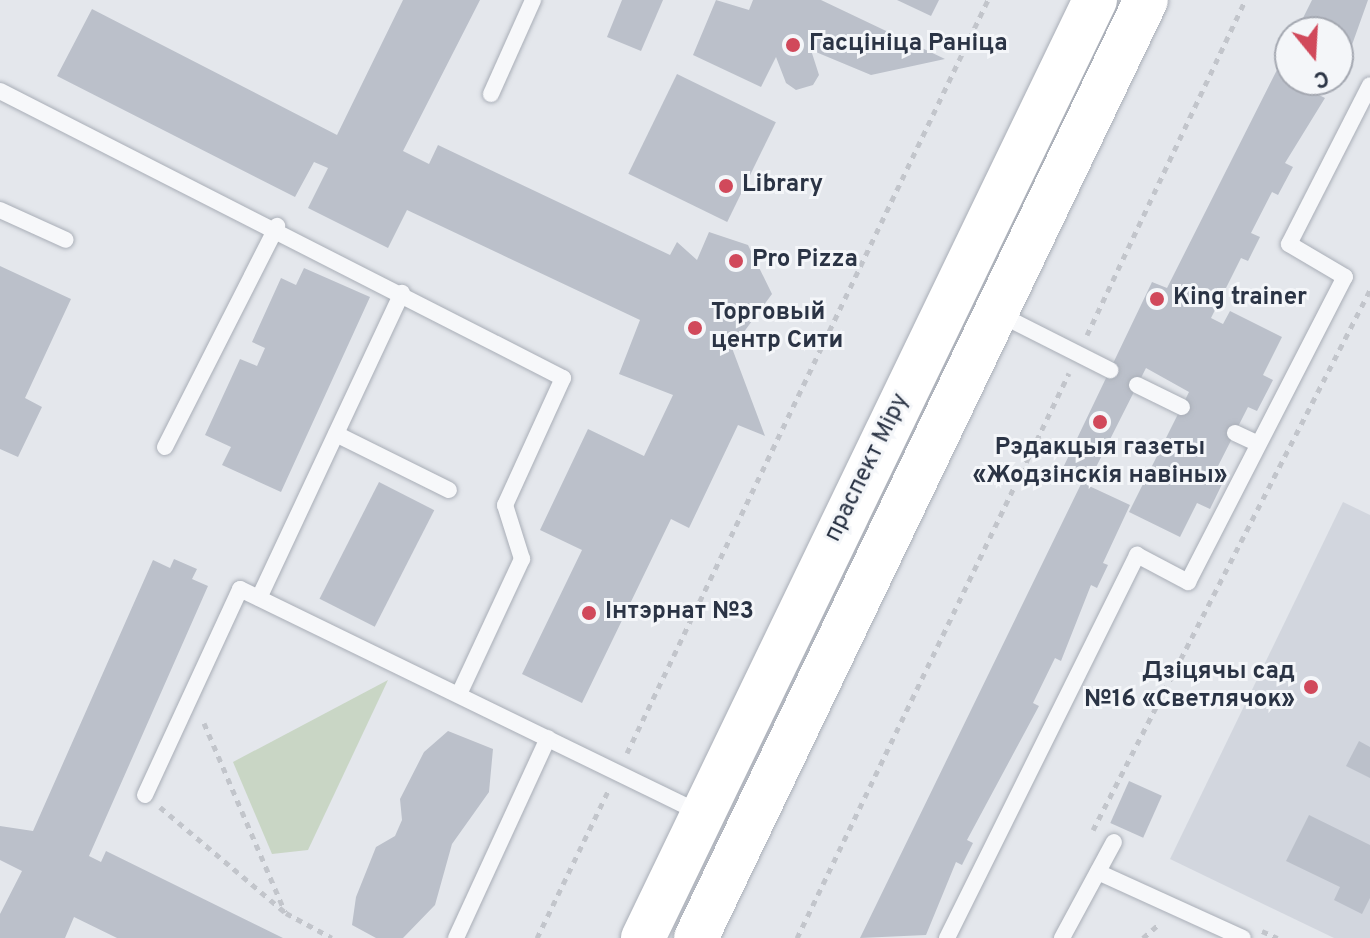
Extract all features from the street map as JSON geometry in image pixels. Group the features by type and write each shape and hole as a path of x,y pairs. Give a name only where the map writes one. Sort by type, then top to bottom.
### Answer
{"main road":[{"name":"праспект Міру","path":"643,938 698,812 955,292 1095,0"},
{"name":"праспект Міру","path":"696,938 1146,0"},
{"path":"955,292 996,312"}],"lane":[{"path":"491,94 533,0"},
{"path":"947,938 1137,555 1188,582 1345,277 1289,244 1370,85"},
{"path":"0,91 277,226 563,378 505,505 522,559 459,694"},
{"path":"0,210 66,240"},
{"path":"165,447 277,226"},
{"path":"259,598 402,293"},
{"path":"996,312 1110,370"},
{"path":"1137,385 1182,407"},
{"path":"1235,433 1259,444"},
{"path":"336,434 449,490"},
{"path":"145,795 240,589 698,812"},
{"path":"456,938 548,738"},
{"path":"1062,938 1114,842"},
{"path":"1098,872 1243,938"}],"path":[{"path":"537,938 988,0"},
{"path":"797,938 1245,0"},
{"path":"1091,835 1370,290"},
{"path":"191,694 286,913"},
{"path":"145,795 286,913 332,938"},
{"path":"1146,918 1159,923"}],"shaded area":[{"name":"Дзіцячы сад №16 «Светлячок»","path":"1343,502 1370,515 1370,938 1334,938 1170,859"}],"green space":[{"path":"388,680 308,850 272,854 233,762"}],"building":[{"path":"403,0 480,0 403,151 429,164 438,145 670,255 677,242 697,260 709,232 748,245 772,294 732,348 765,436 738,425 689,528 671,519 582,703 522,674 582,550 540,530 588,429 644,456 673,395 619,374 640,320 407,210 388,248 308,208 328,168 314,162 295,197 57,76 92,9 337,135"},
{"path":"622,0 663,0 641,51 607,37"},
{"path":"716,0 749,10 753,0 821,0 945,59 871,75 811,50 819,75 813,85 796,90 786,83 776,57 761,87 693,55"},
{"path":"897,0 939,0 931,16"},
{"path":"1312,0 1368,0 1354,39 1354,16 1304,16"},
{"path":"677,74 776,122 727,222 628,174"},
{"path":"1274,76 1274,96 1325,98 1285,163 1293,167 1278,195 1272,192 1251,233 1260,237 1248,261 1241,258 1211,318 1223,324 1230,311 1282,337 1263,375 1273,380 1257,411 1248,407 1215,472 1225,478 1210,509 1197,503 1180,537 1129,512 1189,392 1146,368 1087,485 1130,505 1103,563 1108,565 1097,588 1091,585 1061,661 1055,658 1033,703 1039,706 967,840 973,843 962,865 956,862 926,935 860,938 1082,482 1061,472 1152,282 1167,288"},
{"path":"0,266 71,299 25,398 42,407 18,457 0,449"},
{"path":"304,268 370,297 281,492 222,465 231,447 205,435 240,359 257,366 265,348 252,342 281,278 296,285"},
{"path":"379,482 434,510 375,627 320,599"},
{"path":"174,559 197,569 192,579 208,586 89,856 101,862 106,851 283,938 117,938 74,917 65,938 0,938 0,914 22,871 0,860 0,826 33,831 153,560 170,568"},
{"path":"448,731 493,749 489,792 452,844 435,905 403,938 376,938 352,925 356,897 376,847 395,836 402,820 400,799 424,752"},
{"path":"1359,741 1370,747 1370,778 1346,766"},
{"path":"1129,781 1162,796 1143,838 1110,823"},
{"path":"1309,815 1370,845 1370,898 1362,914 1334,900 1340,887 1286,861"}],"place":[{"name":"Гасцініца Раніца","path":"793,45"},
{"name":"Library","path":"726,186"},
{"name":"Pro Pizza","path":"736,261"},
{"name":"King trainer","path":"1157,299"},
{"name":"Торговый центр Сити","path":"695,328"},
{"name":"Рэдакцыя газеты «Жодзінскія навіны»","path":"1100,422"},
{"name":"Інтэрнат №3","path":"589,613"},
{"name":"Дзіцячы сад №16 «Светлячок»","path":"1311,687"}]}
